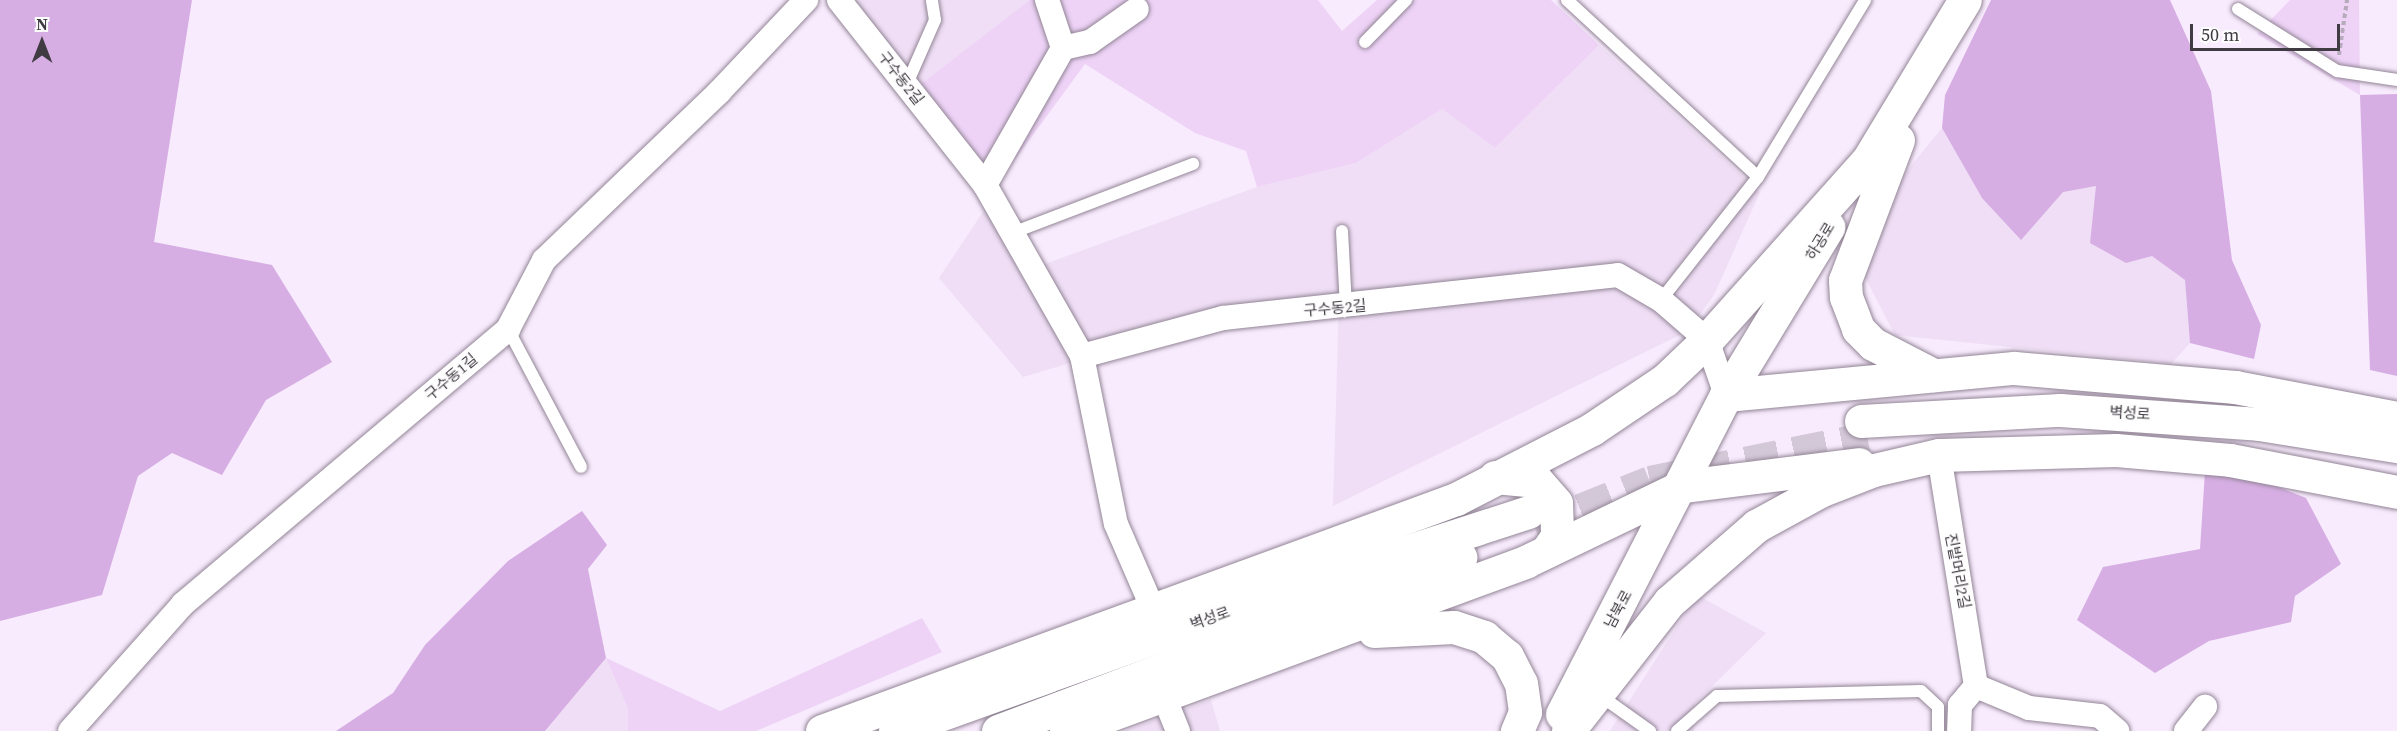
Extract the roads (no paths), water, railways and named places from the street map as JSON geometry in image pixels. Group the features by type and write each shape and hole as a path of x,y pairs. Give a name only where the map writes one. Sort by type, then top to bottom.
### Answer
{"main road":[{"name":"하공로","path":"1683,486 1726,396 1965,0"},
{"path":"1923,72 1845,280 1858,329 1893,358 1935,376"},
{"path":"822,731 1456,499 1592,429 1665,380 1707,340 1868,160"},
{"path":"1726,396 2014,368 2235,387 2397,418"},
{"path":"1850,384 1839,425 1851,451 1867,441"},
{"name":"벽성로","path":"1867,441 2060,410 2259,424 2397,446"},
{"name":"벽성로","path":"1867,441 1974,429 2152,431 2397,462"},
{"path":"1066,731 1343,633 1536,530 1683,486 1867,441 1939,455"},
{"path":"1568,731 1669,602 1756,526 1820,491 1874,470 1939,455 2116,450 2230,459 2397,492"},
{"path":"1495,477 1537,481 1556,503 1557,536 1536,530"},
{"name":"남북로","path":"1553,731 1683,486"},
{"name":"벽성로","path":"895,731 1276,594 1536,530"},
{"name":"벽성로","path":"998,731 1536,530"},
{"path":"1343,633 1454,627 1484,637 1507,656 1521,683 1525,712 1517,731"}],"street":[{"name":"구수동1길","path":"70,731 183,604 508,329 544,260 719,92 806,0"},
{"name":"구수동2길","path":"838,0 985,185 1082,356 1223,318 1346,307 1618,275 1660,300 1707,340"},
{"path":"1047,0 1063,48"},
{"path":"985,185 1063,48 1090,42 1137,9"},
{"path":"1707,340 1726,396"},
{"path":"1082,356 1116,524 1154,609"},
{"name":"진밭머리2길","path":"1939,455 1976,687"},
{"path":"1959,731 1960,705 1976,687 2029,708 2100,716 2117,731"},
{"path":"1169,694 1165,699 1178,731"},
{"path":"2186,731 2205,707"}],"lane":[{"path":"906,86 935,20 932,0"},
{"path":"1365,42 1406,0"},
{"path":"1567,0 1758,177"},
{"path":"1660,300 1758,177 1865,0"},
{"path":"2238,9 2337,71 2397,80"},
{"path":"1012,233 1193,164"},
{"path":"1342,231 1346,307"},
{"path":"508,329 581,467"},
{"path":"1677,731 1717,696 1921,692 1938,707 1938,731"},
{"path":"1597,694 1650,731"}],"tunnel":[{"path":"1535,528 1650,482 1868,438"}]}
